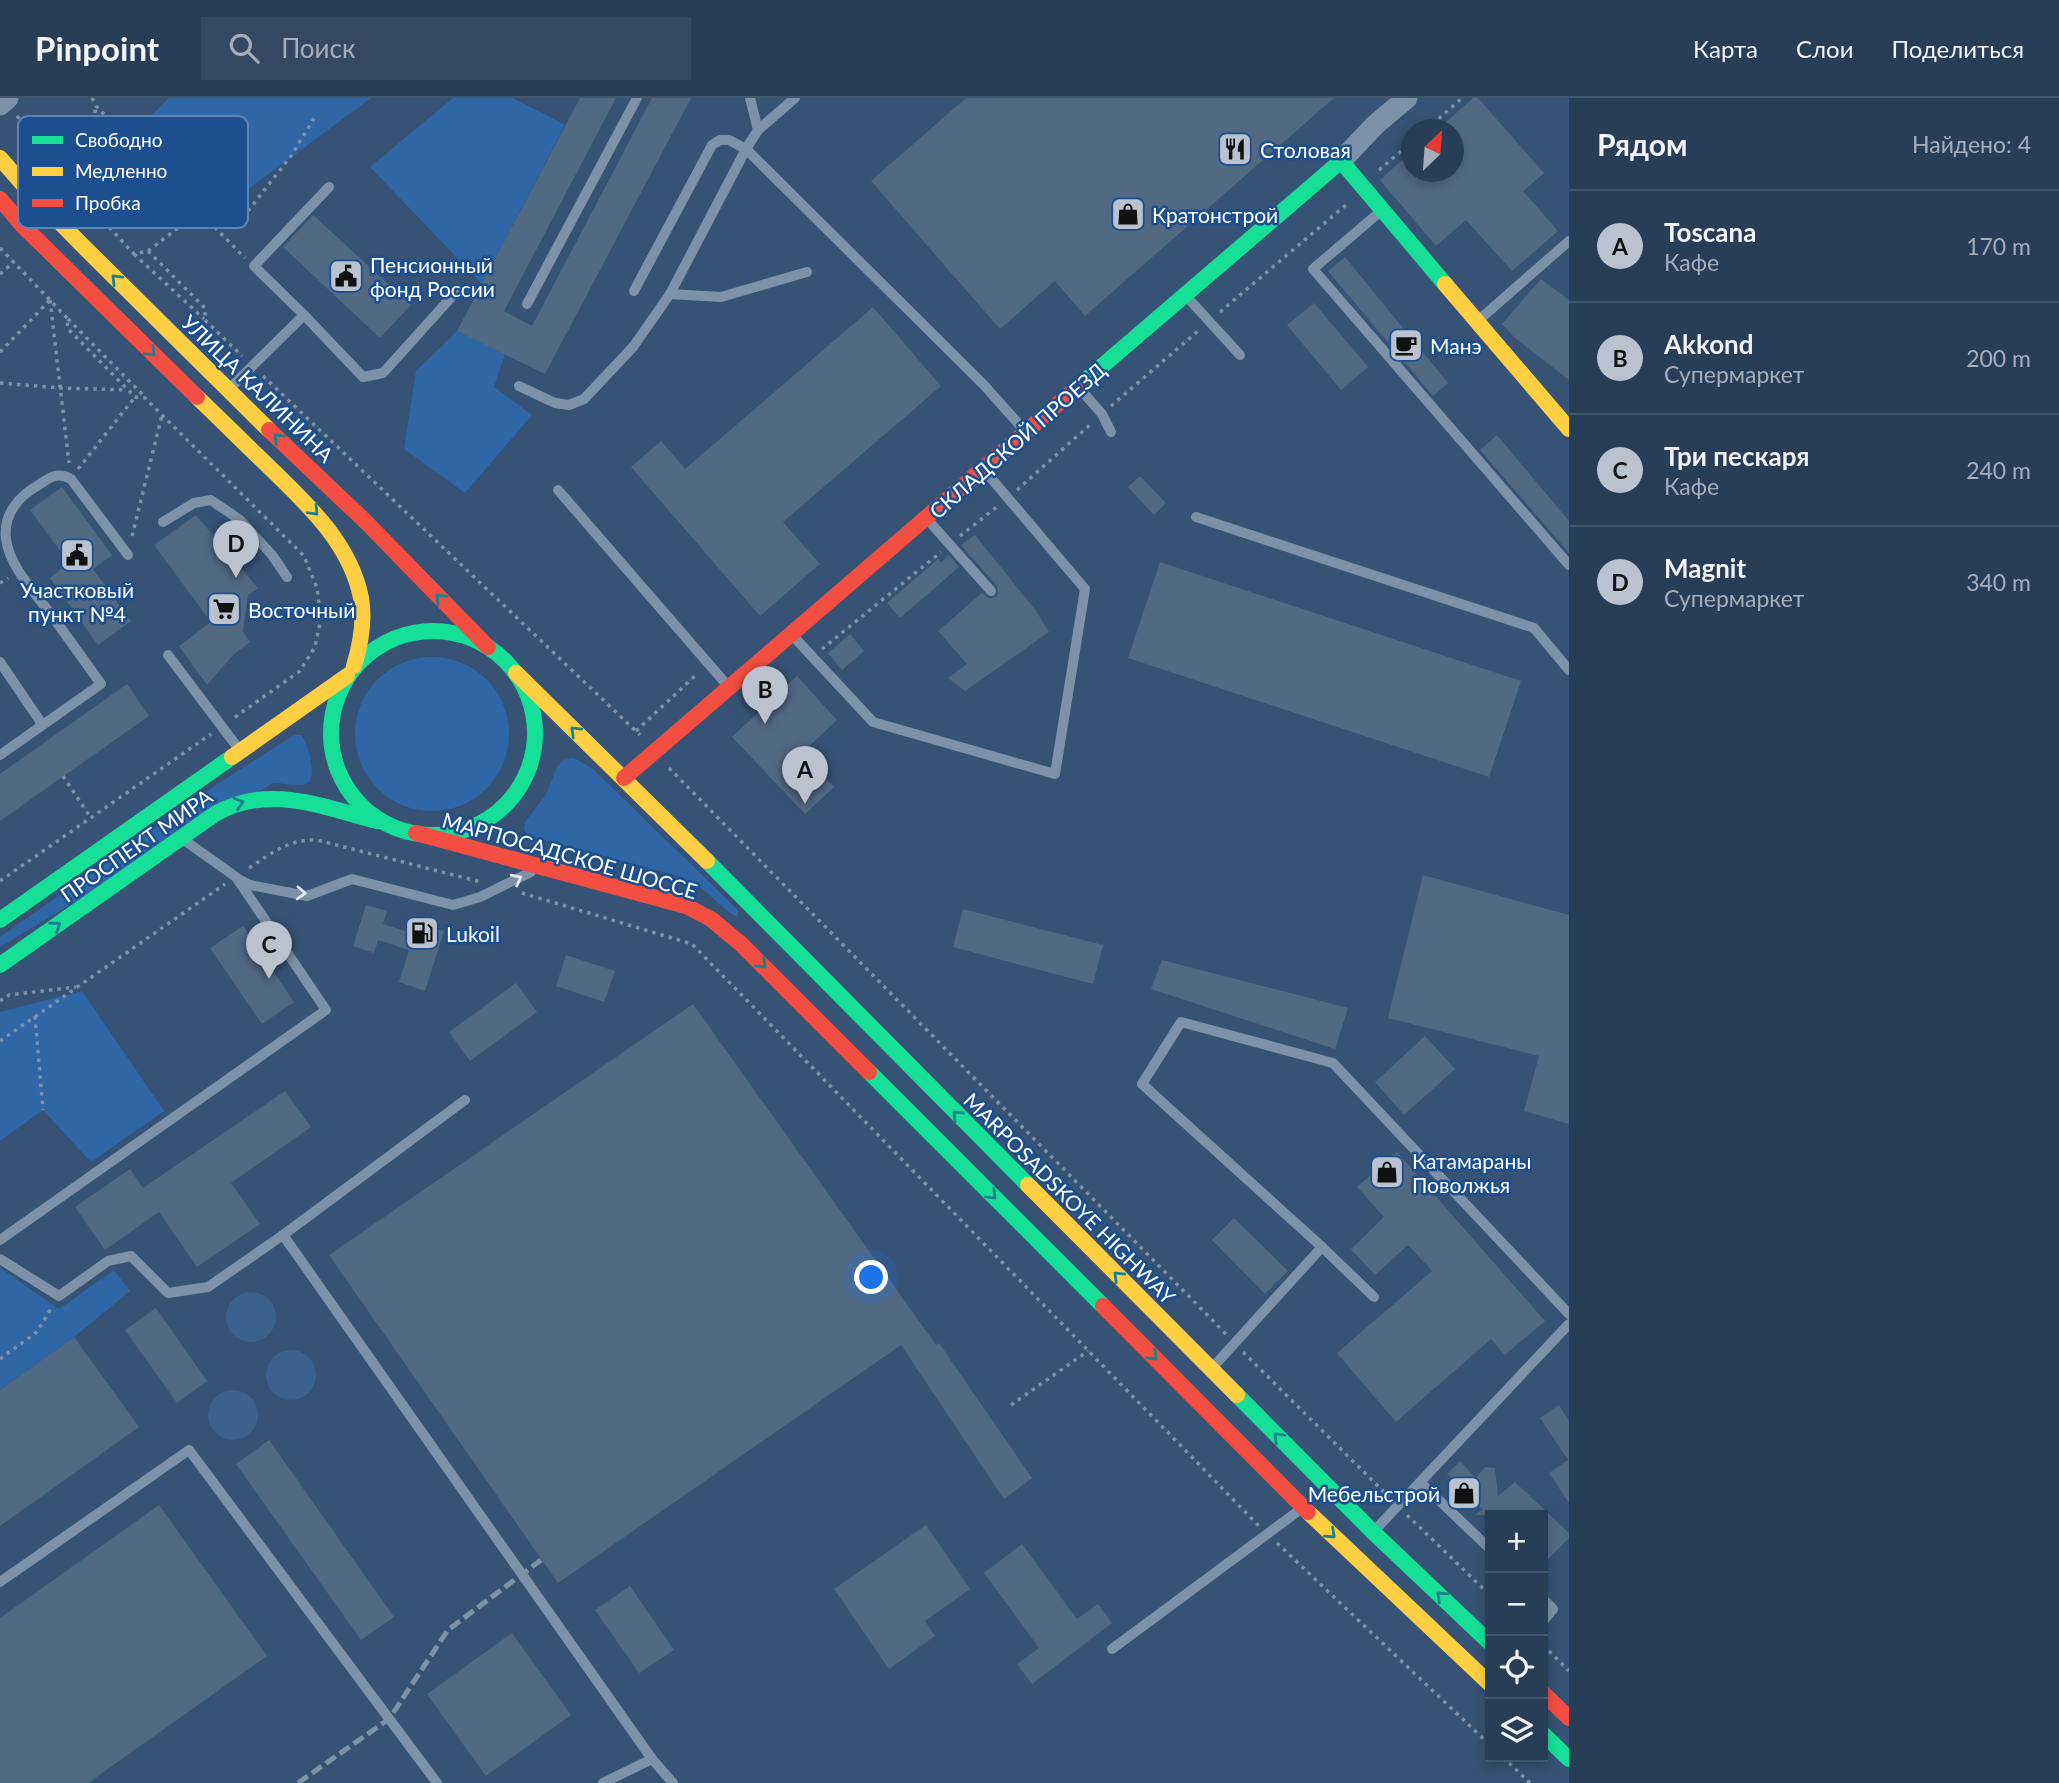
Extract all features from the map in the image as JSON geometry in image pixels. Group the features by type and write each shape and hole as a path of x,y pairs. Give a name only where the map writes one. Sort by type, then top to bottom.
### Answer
{"main road":[{"name":"УЛИЦА КАЛИНИНА","path":"0,158 18,179"},
{"path":"1342,161 1569,429"},
{"name":"СКЛАДСКОЙ ПРОЕЗД","path":"624,778 1342,161"},
{"path":"0,200 18,220"},
{"path":"26,228 303,500 334,536 346,556 361,601 364,630 359,654 335,702 330,731 334,760 346,787 365,809 389,825 416,833 443,834 469,828 503,807 520,786 531,762 535,736 533,710 516,673"},
{"name":"УЛИЦА КАЛИНИНА","path":"66,228 488,647"},
{"path":"351,671 366,654 391,639 420,631 455,634 488,647 624,778"},
{"name":"ПРОСПЕКТ МИРА","path":"0,920 351,671"},
{"name":"MARPOSADSKOYE HIGHWAY","path":"624,778 1210,1370 1373,1532 1485,1638"},
{"name":"ПРОСПЕКТ МИРА","path":"0,965 230,806 254,799 286,800 389,825"},
{"name":"МАРПОСАДСКОЕ ШОССЕ","path":"416,833 686,906 711,919 741,944 1303,1507"},
{"path":"1303,1507 1485,1679"},
{"path":"1548,1698 1569,1718"},
{"path":"1548,1739 1569,1759"}],"street":[{"name":"СКЛАДСКОЙ ПРОЕЗД","path":"1342,161 1376,125 1407,98"}],"lane":[{"path":"527,304 637,98"},
{"path":"750,98 758,130"},
{"path":"519,386 555,403 569,405 584,400 633,347 670,294 758,130 795,98"},
{"path":"634,291 712,145 720,139 729,140 746,149 983,384 1026,432"},
{"path":"329,187 254,266 363,377 383,373 456,292"},
{"path":"1383,209 1313,269 1569,565"},
{"path":"1478,321 1569,241"},
{"path":"670,294 721,297 807,272"},
{"path":"1185,295 1240,355"},
{"path":"228,390 304,315"},
{"path":"1078,387 1102,414 1111,432"},
{"path":"791,634 873,722 1055,774 1085,589 983,469"},
{"path":"0,755 101,684 18,570 6,541 6,525 13,507 25,493 54,475 64,475 71,479 128,555"},
{"path":"558,490 729,687"},
{"path":"163,522 194,502 211,500 240,520 272,555 287,577"},
{"path":"1196,516 1534,628 1569,670"},
{"path":"926,518 991,591"},
{"path":"168,655 240,751"},
{"path":"0,662 43,724"},
{"path":"181,838 250,886 307,896 352,879 453,905 480,897 543,866"},
{"path":"0,1240 327,1010 236,877"},
{"path":"1374,1297 1142,1084 1181,1022 1333,1063 1569,1314"},
{"path":"0,1259 59,1296 108,1261 131,1256 167,1293 208,1287 465,1100"},
{"path":"283,1235 652,1759 673,1783"},
{"path":"1210,1370 1322,1247"},
{"path":"1373,1532 1569,1324"},
{"path":"0,1582 189,1450 437,1783"},
{"path":"1421,1483 1485,1544"},
{"path":"1112,1648 1303,1507"},
{"path":"603,1783 652,1759"}],"path":[{"path":"92,98 106,116"},
{"path":"1438,119 1462,98"},
{"path":"7,105 18,119"},
{"path":"94,116 96,106"},
{"path":"248,211 291,156 315,117"},
{"path":"1375,173 1401,151"},
{"path":"812,657 1009,498 1102,414 1353,199"},
{"path":"110,228 247,361"},
{"path":"134,254 148,251 179,228"},
{"path":"216,228 254,266"},
{"path":"0,248 303,556 317,588 321,618 315,647 300,671 229,722"},
{"path":"148,251 206,309 204,320"},
{"path":"0,274 14,262"},
{"path":"0,352 50,300"},
{"path":"50,300 71,479"},
{"path":"68,319 67,328 135,397 145,398"},
{"path":"262,376 642,738"},
{"path":"0,383 129,390"},
{"path":"71,479 135,397"},
{"path":"128,555 162,415"},
{"path":"636,731 708,664"},
{"path":"0,881 191,748"},
{"path":"668,766 1229,1338"},
{"path":"63,776 91,818"},
{"path":"249,869 281,847 301,840 317,840 484,883"},
{"path":"0,1041 225,884"},
{"path":"525,894 692,944 1262,1528"},
{"path":"0,1001 9,995 78,987"},
{"path":"35,1017 43,1110"},
{"path":"0,1359 37,1332 59,1296"},
{"path":"1011,1405 1088,1350"},
{"path":"1242,1351 1393,1501"},
{"path":"1420,1527 1485,1590"},
{"path":"1274,1541 1485,1740"},
{"path":"1548,1650 1569,1671"},
{"path":"1508,1762 1530,1783"}],"shaded area":[{"path":"169,98 371,98 248,189 248,116 151,116"},
{"path":"453,98 513,98 565,125 482,284 370,167"},
{"path":"457,331 505,354 494,387 532,415 465,493 404,449 416,371"},
{"path":"432,657 462,663 487,679 503,704 509,734 503,764 487,789 462,805 432,811 402,805 377,789 361,764 355,734 361,704 377,679 402,663"},
{"path":"294,735 301,735 309,751 312,774 308,783 273,783 0,947 0,937 216,785"},
{"path":"574,758 593,769 738,910 738,917 682,877 529,836 524,830 525,822 545,796 557,767 563,760"},
{"path":"82,991 164,1111 91,1162 43,1110 0,1141 0,1012"},
{"path":"0,1268 59,1309 114,1270 130,1291 74,1337 0,1390"},
{"path":"251,1292 268,1300 276,1317 268,1334 251,1342 234,1334 226,1317 234,1300"},
{"path":"291,1350 308,1358 316,1375 308,1392 291,1400 274,1392 266,1375 274,1358"},
{"path":"233,1390 250,1398 258,1415 250,1432 233,1440 216,1432 208,1415 216,1398"}],"building":[{"path":"580,98 616,98 504,311 532,326 652,98 691,98 545,374 457,331"},
{"path":"966,98 1334,98 1085,316 1055,281 1000,329 871,181"},
{"path":"1473,98 1478,98 1544,173 1523,191 1558,231 1512,271 1466,220 1436,246 1380,180 1401,161 1401,182 1464,182 1464,119 1449,119"},
{"name":"Пенсионный фонд России","path":"313,215 411,305 380,338 283,247"},
{"path":"1345,257 1448,383 1433,396 1328,271"},
{"path":"1541,279 1569,300 1569,380 1515,338 1502,324"},
{"path":"1314,303 1368,367 1341,390 1287,325"},
{"path":"873,307 941,386 783,522 820,564 760,616 631,467 661,441 685,469"},
{"path":"1497,435 1569,521 1569,553 1480,450"},
{"path":"1140,476 1166,503 1154,515 1128,487"},
{"path":"62,487 112,555 93,569 131,621 98,645 50,578 69,563 30,510"},
{"name":"Восточный","path":"196,515 258,588 248,595 243,632 250,642 234,654 207,685 179,646 211,622 154,545"},
{"path":"975,535 1036,611 1049,632 965,691 948,678 967,664 938,631 982,593 989,599 998,594 997,586 961,545"},
{"path":"949,555 959,567 900,618 887,603 938,559 941,562"},
{"path":"1160,562 1521,681 1489,777 1128,658"},
{"path":"850,634 864,651 842,670 828,653"},
{"path":"797,676 837,720 802,753 834,787 805,814 732,737"},
{"path":"127,684 149,716 0,821 0,774"},
{"path":"1423,875 1569,915 1569,1124 1524,1111 1539,1056 1388,1018"},
{"path":"366,905 387,911 383,924 414,934 418,923 444,931 425,991 399,982 409,950 378,940 374,953 353,946"},
{"path":"963,909 1103,945 1093,984 953,947"},
{"path":"243,926 294,1002 262,1024 210,948"},
{"path":"566,955 615,971 604,1002 556,986"},
{"path":"1162,960 1348,1008 1335,1049 1151,989"},
{"path":"516,983 537,1012 470,1061 449,1032"},
{"path":"693,1004 936,1345 939,1343 1032,1478 1004,1499 901,1345 558,1583 329,1255"},
{"path":"1425,1036 1455,1069 1404,1115 1375,1082"},
{"path":"285,1091 311,1127 231,1183 260,1224 197,1267 159,1212 105,1250 75,1207 130,1169 143,1188"},
{"path":"1397,1152 1545,1321 1505,1355 1491,1339 1396,1422 1337,1353 1432,1271 1408,1245 1375,1275 1351,1249 1384,1217 1357,1187"},
{"path":"1234,1218 1288,1271 1265,1294 1212,1240"},
{"path":"156,1308 207,1381 177,1403 125,1330"},
{"path":"74,1337 139,1427 0,1526 0,1390"},
{"path":"1559,1405 1569,1421 1569,1503 1549,1473 1568,1460 1540,1418"},
{"path":"269,1440 394,1617 361,1640 236,1464"},
{"path":"1460,1461 1476,1478 1485,1467 1495,1468 1498,1496 1515,1482 1545,1510 1485,1510 1485,1515 1475,1515 1483,1509 1473,1499 1454,1503 1455,1482 1447,1474"},
{"path":"159,1505 267,1656 88,1783 0,1783 0,1618"},
{"path":"1548,1513 1569,1533 1569,1538 1548,1559"},
{"path":"926,1525 970,1589 925,1621 935,1636 889,1669 834,1589"},
{"path":"1022,1544 1077,1619 1098,1604 1112,1623 1032,1684 1017,1664 1039,1648 984,1573"},
{"path":"630,1586 674,1650 639,1673 595,1610"},
{"path":"512,1633 571,1715 486,1776 427,1694"}],"railway":[{"path":"298,1783 389,1719 448,1630 541,1560"}],"traffic: fast":[{"path":"1080,385 1341,161 1445,284"},
{"path":"433,631 472,639 490,648 505,661 518,676 527,694 535,733 527,772 518,790 505,805 490,818 472,827 433,835 394,827 376,818 361,805 348,790 339,772 331,733 339,694 348,676 361,661 376,648 394,639 433,631"},
{"path":"0,920 232,757"},
{"path":"0,965 215,814 235,805 255,800 296,801 377,821"},
{"path":"707,861 1028,1185"},
{"path":"869,1072 1103,1306"},
{"path":"1237,1395 1373,1532 1485,1638"},
{"path":"1548,1739 1569,1759"}],"traffic: slow":[{"path":"0,158 18,179"},
{"path":"65,228 269,430"},
{"path":"1445,284 1569,429"},
{"path":"197,397 310,508 347,559 361,598 363,615 354,666"},
{"path":"516,673 707,861"},
{"path":"232,757 347,676"},
{"path":"1028,1185 1237,1395"},
{"path":"1308,1512 1485,1679"}],"traffic: jam":[{"path":"0,199 18,220"},
{"path":"25,228 197,397"},
{"path":"624,778 1080,385"},
{"path":"269,430 366,522 488,647"},
{"path":"416,833 686,906 711,919 741,944 869,1072"},
{"path":"1103,1306 1308,1512"},
{"path":"1548,1698 1569,1718"}],"place":[{"name":"Столовая","path":"1235,149"},
{"name":"Кратонстрой","path":"1128,214"},
{"name":"Пенсионный фонд России","path":"346,276"},
{"name":"Манэ","path":"1406,345"},
{"name":"Участковый пункт №4","path":"77,555"},
{"name":"Magnit","path":"236,578"},
{"name":"Восточный","path":"224,609"},
{"name":"Akkond","path":"765,724"},
{"name":"Toscana","path":"805,804"},
{"name":"Lukoil","path":"422,933"},
{"name":"Три пескаря","path":"269,979"},
{"name":"Катамараны Поволжья","path":"1387,1172"},
{"name":"Мебельстрой","path":"1464,1493"}]}
